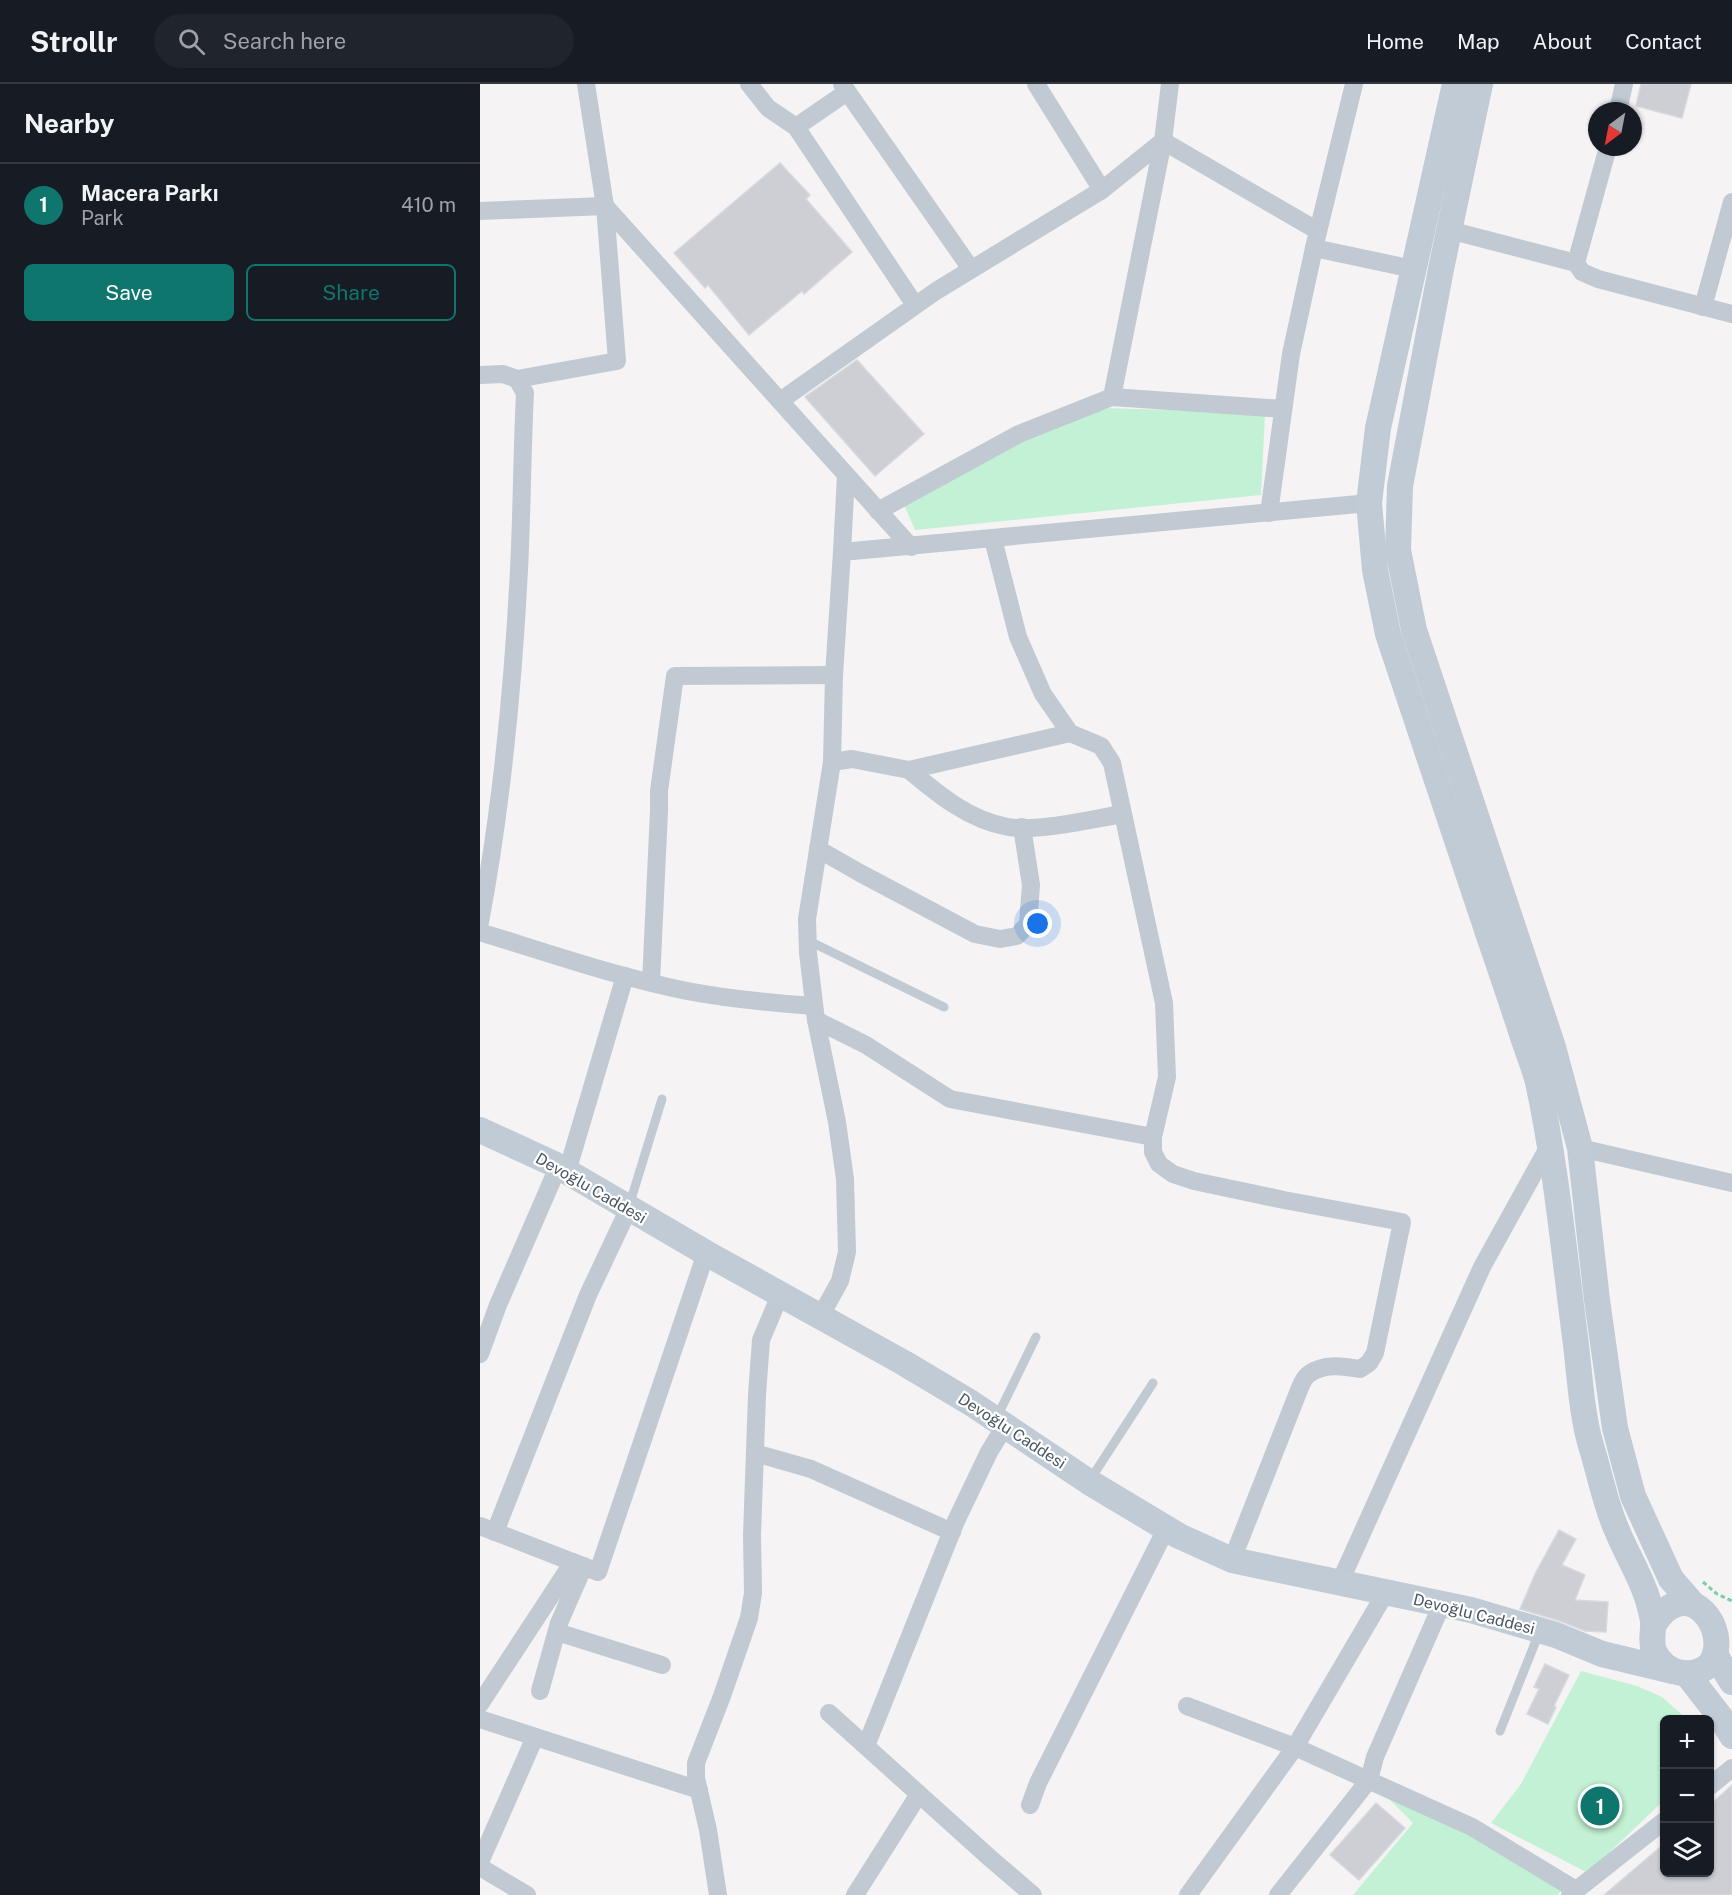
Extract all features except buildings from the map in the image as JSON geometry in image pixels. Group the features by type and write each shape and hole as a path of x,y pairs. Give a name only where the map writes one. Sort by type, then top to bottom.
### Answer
{"street":[{"path":"480,375 503,374 517,379 617,361 606,206 586,84"},
{"path":"749,84 768,108 796,127 915,305"},
{"path":"1036,84 1102,190"},
{"path":"1112,397 1163,141 1170,84"},
{"path":"1269,513 1291,354 1354,84"},
{"path":"1455,84 1378,428 1369,504 1375,570 1388,634 1537,1079 1549,1146 1588,1436 1614,1525 1646,1595 1652,1629 1652,1647 1657,1658 1665,1666 1681,1673 1721,1718 1732,1736"},
{"path":"1480,84 1449,230 1400,486 1398,550 1414,630 1553,1047 1580,1148 1597,1300 1615,1428 1633,1496 1671,1579 1697,1592 1703,1606 1719,1623 1732,1682"},
{"path":"1620,102 1624,84"},
{"path":"796,127 845,88 971,269"},
{"path":"780,401 915,305 1102,190 1163,141"},
{"path":"1163,141 1316,240 1413,269"},
{"path":"1576,263 1606,156"},
{"path":"1703,307 1732,202"},
{"path":"480,211 606,206"},
{"path":"606,206 910,547"},
{"path":"1449,230 1576,263 1582,272 1598,279 1732,314"},
{"path":"480,921 491,866 505,753 519,570 525,393 517,379"},
{"path":"878,510 1019,434 1112,397 1283,409"},
{"path":"820,1317 840,1281 847,1252 845,1179 837,1122 815,1013 807,919 832,762 834,675 846,475"},
{"path":"842,552 1369,504"},
{"path":"993,539 1018,637 1043,694 1070,733 1101,746 1112,763 1164,1003 1167,1077 1153,1137 1153,1152 1159,1164 1173,1174 1194,1181 1402,1222 1375,1353 1369,1363 1360,1369 1340,1365 1324,1367 1307,1375 1232,1560"},
{"path":"651,982 659,791 675,676 834,675"},
{"path":"832,762 852,759 909,770 1070,733"},
{"path":"909,770 943,798 980,819 1010,827 1042,827 1123,814"},
{"path":"818,849 975,934 1000,939 1017,936 1028,924 1031,885 1023,827"},
{"path":"480,932 625,976 687,991 766,1002 815,1013 950,1099 1153,1137"},
{"path":"480,1354 498,1305 563,1169 625,976"},
{"name":"Devoğlu Caddesi","path":"480,1130 563,1169 706,1253 914,1369 971,1403 1089,1482 1166,1529 1232,1560 1442,1604 1578,1642"},
{"path":"1340,1582 1482,1267 1549,1146"},
{"path":"1580,1148 1732,1183"},
{"path":"629,1208 588,1296 487,1529 597,1572 706,1253"},
{"path":"718,1895 696,1762 750,1618 753,1593 755,1453 761,1340 780,1294"},
{"path":"866,1746 952,1532 1000,1423"},
{"path":"755,1453 811,1469 952,1532"},
{"path":"1030,1805 1038,1783 1166,1529"},
{"path":"540,1691 556,1632 579,1564"},
{"path":"480,1704 579,1564"},
{"path":"1188,1895 1295,1747 1386,1592"},
{"path":"1578,1642 1626,1643 1652,1629 1660,1614 1669,1607 1697,1592"},
{"path":"1278,1895 1369,1780 1375,1757 1442,1604"},
{"path":"556,1632 662,1665"},
{"path":"1578,1642 1602,1654 1681,1673 1698,1672 1709,1666 1724,1642"},
{"path":"1187,1706 1295,1747 1472,1827 1573,1892 1662,1823"},
{"path":"829,1713 1033,1895"},
{"path":"480,1719 699,1790"},
{"path":"480,1862 535,1737"},
{"path":"1714,1783 1732,1768"},
{"path":"855,1895 919,1794"},
{"path":"480,1868 527,1895"}],"lane":[{"path":"807,940 944,1007"},
{"path":"629,1208 662,1099"},
{"path":"1000,1423 1036,1337"},
{"path":"1089,1482 1153,1383"},
{"path":"1500,1731 1540,1630"}],"path":[{"path":"1697,1592 1717,1594 1732,1600"}],"green space":[{"path":"1103,408 1265,413 1261,495 915,530 902,500 1032,435"},
{"path":"1581,1671 1637,1686 1662,1697 1682,1715 1660,1715 1660,1804 1588,1873 1491,1823 1521,1784"},
{"path":"1387,1797 1398,1797 1557,1880 1561,1891 1558,1895 1353,1895 1413,1823"}],"place":[{"name":"Macera Parkı","path":"1600,1806"}]}
